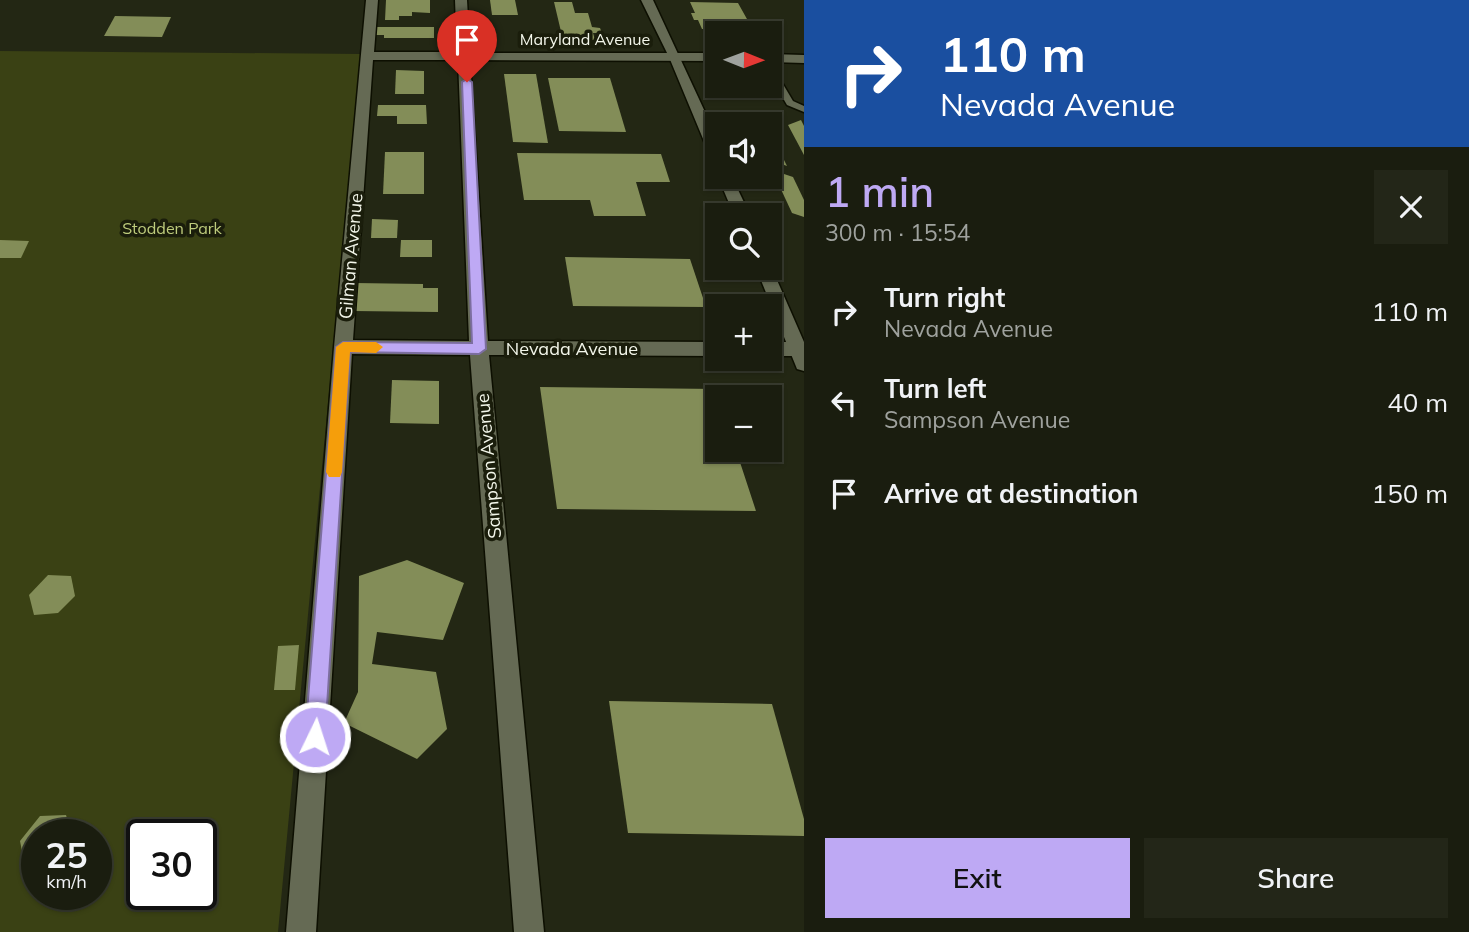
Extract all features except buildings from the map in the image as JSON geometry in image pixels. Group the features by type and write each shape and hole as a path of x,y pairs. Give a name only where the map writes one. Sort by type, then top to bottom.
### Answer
{"street":[{"name":"Gilman Avenue","path":"301,932 343,347 372,0"},
{"name":"Sampson Avenue","path":"461,0 466,55 479,349 530,932"},
{"path":"647,0 705,127"},
{"name":"Maryland Avenue","path":"368,56 705,57"},
{"path":"782,58 804,58"},
{"path":"769,280 802,354"},
{"name":"Nevada Avenue","path":"343,347 705,349"},
{"path":"782,351 802,354"}],"lane":[{"path":"782,89 790,103 804,110"}],"green space":[{"name":"Stodden Park","path":"0,51 361,54 278,932 0,932"}],"slow traffic":[{"path":"334,472 343,347 376,347"}],"route":[{"path":"315,737 343,347 479,349 467,82"}]}
